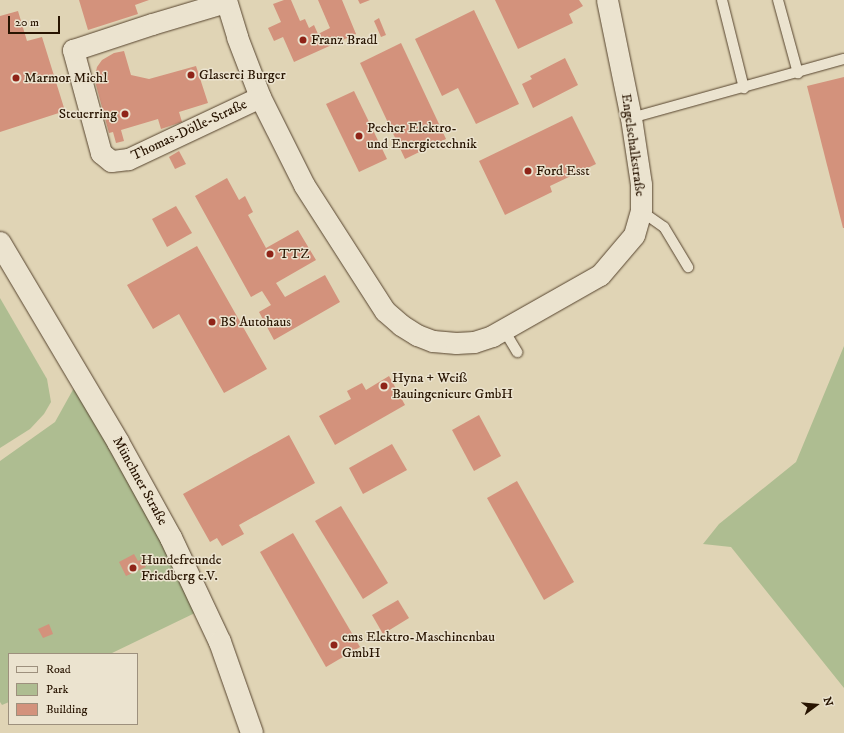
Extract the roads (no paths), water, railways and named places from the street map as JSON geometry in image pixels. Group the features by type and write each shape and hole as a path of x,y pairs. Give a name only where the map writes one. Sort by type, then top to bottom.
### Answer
{"main road":[{"name":"Münchner Straße","path":"0,243 118,442 171,538 220,642 252,733"}],"street":[{"name":"Engelschalkstraße","path":"498,333 600,275 634,235 641,212 641,184 631,118 608,0"},
{"name":"Thomas-Dölle-Straße","path":"260,97 128,159 112,161 101,152 72,50 226,1 260,97 304,185 386,311 400,324 417,335 433,341 456,343 474,342 498,333"}],"lane":[{"path":"722,0 744,88"},
{"path":"778,0 798,73"},
{"path":"631,118 744,88 844,59"},
{"path":"641,212 664,226 688,267"},
{"path":"498,333 517,352"}],"place":[{"name":"Franz Bradl","path":"303,40"},
{"name":"Glaserei Burger","path":"191,75"},
{"name":"Marmor Michl","path":"16,78"},
{"name":"Steuerring","path":"125,114"},
{"name":"Pecher Elektro- und Energietechnik","path":"359,136"},
{"name":"Ford Esst","path":"528,171"},
{"name":"TTZ","path":"270,254"},
{"name":"BS Autohaus","path":"212,322"},
{"name":"Hyna + Weiß Bauingenieure GmbH","path":"384,386"},
{"name":"Hundefreunde Friedberg e.V.","path":"133,568"},
{"name":"ems Elektro-Maschinenbau GmbH","path":"334,645"}]}
